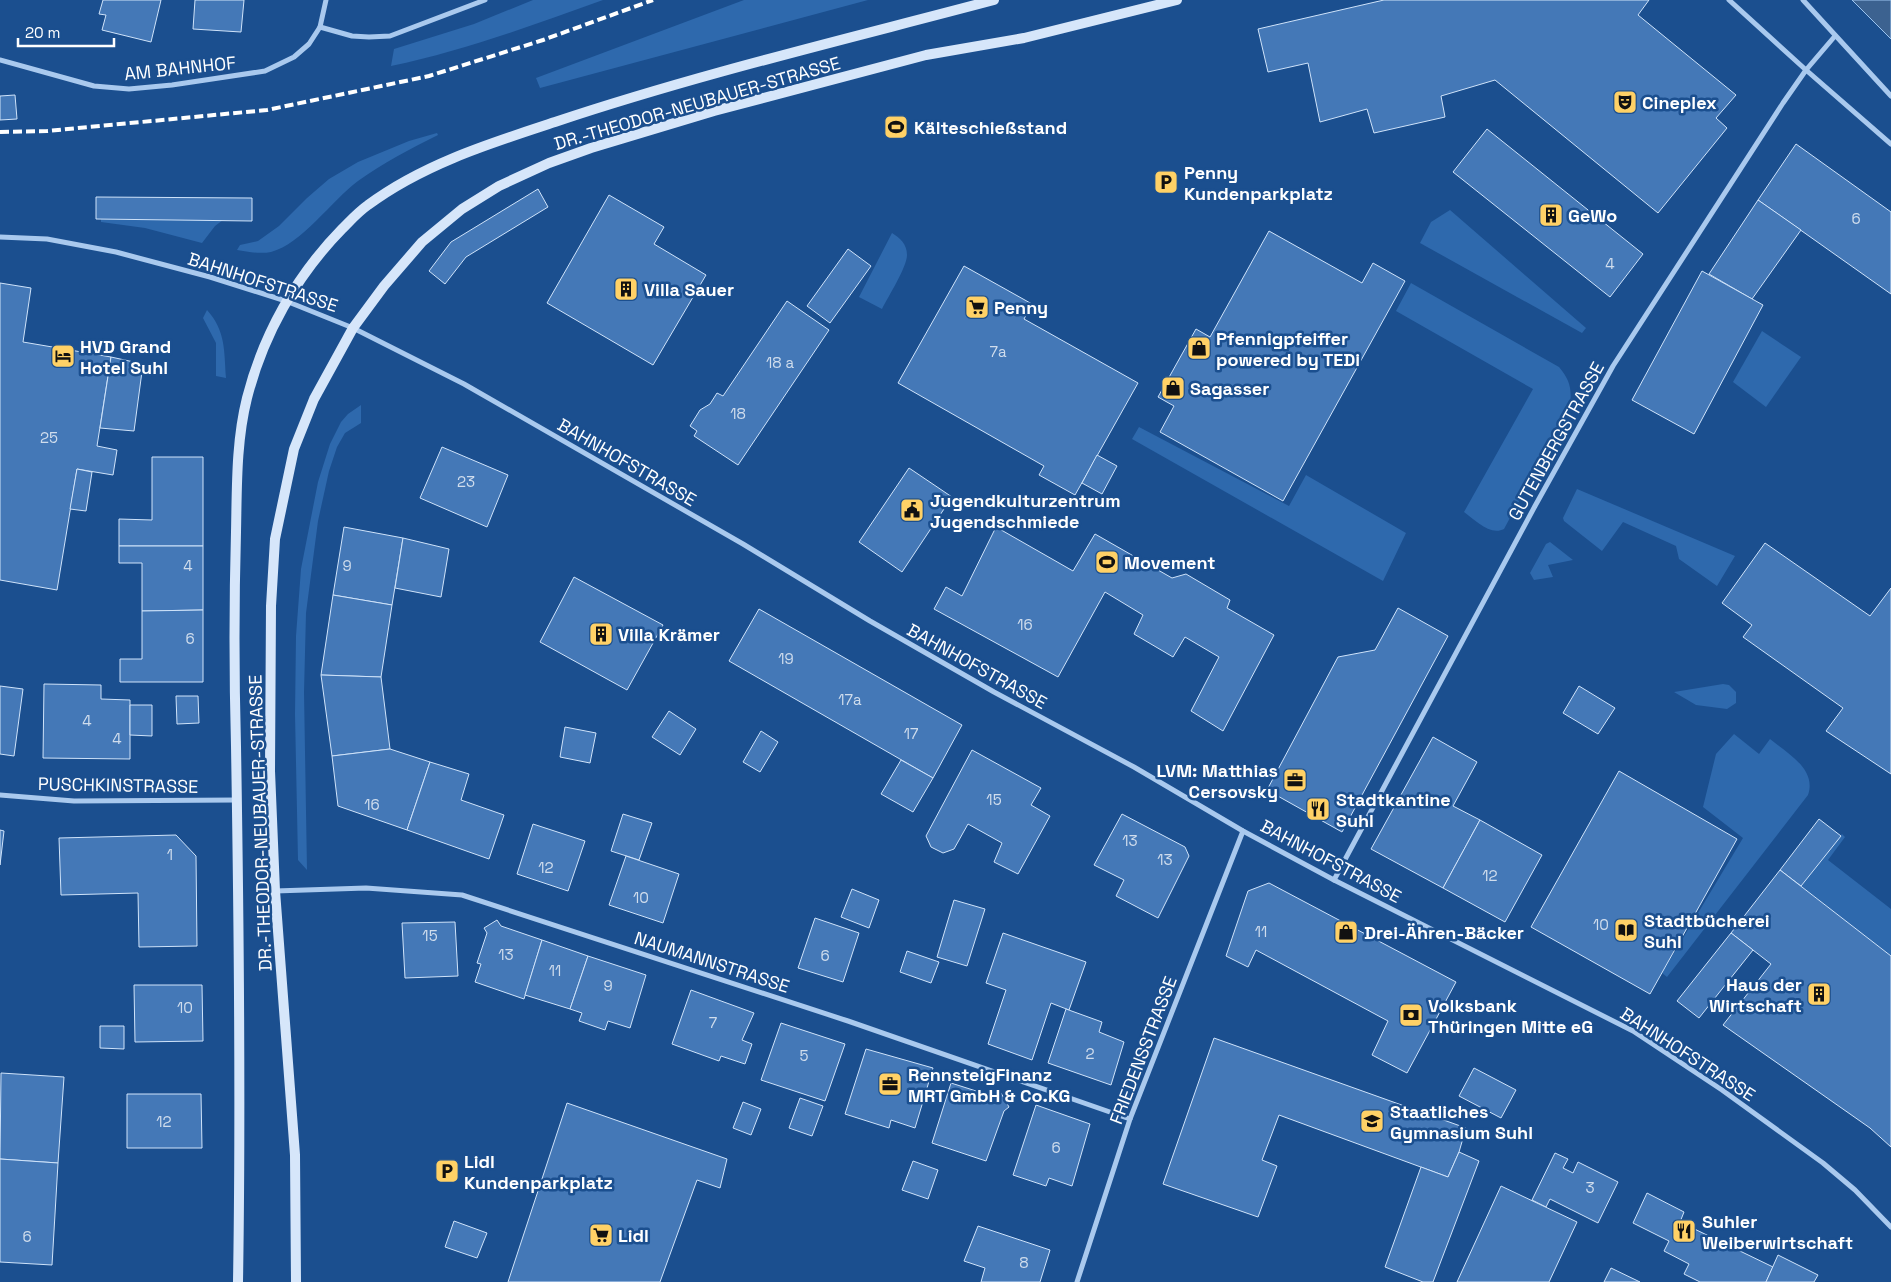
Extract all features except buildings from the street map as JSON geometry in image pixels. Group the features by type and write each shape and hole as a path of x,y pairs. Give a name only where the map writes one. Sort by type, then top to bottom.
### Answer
{"main road":[{"name":"DR.-THEODOR-NEUBAUER-STRASSE","path":"238,1282 237,800 233,624 238,451 246,402 256,365 286,301 304,272 328,243 364,208 394,186 427,170 501,140 602,106 799,51 994,0"},
{"name":"DR.-THEODOR-NEUBAUER-STRASSE","path":"296,1282 295,1155 275,891 270,771 271,606 275,539 294,450 314,399 353,328 384,286 422,242 462,209 499,186 549,163 714,111 916,58 1024,38 1177,0"}],"street":[{"name":"AM BAHNHOF","path":"0,60 94,86 129,89 172,85 265,71 294,57 309,44 320,28 326,0"},
{"path":"320,28 352,36 390,36 485,0"},
{"path":"1728,0 1891,144"},
{"path":"1803,0 1891,96"},
{"name":"GUTENBERGSTRASSE","path":"1334,880 1535,506 1613,366 1783,103 1806,70 1834,36"},
{"name":"BAHNHOFSTRASSE","path":"0,237 47,239 116,252 210,277 286,301 353,328 464,384 743,544 886,631 994,692 1134,767 1243,831 1334,880 1633,1031 1722,1090 1823,1164 1855,1190 1891,1226"},
{"name":"PUSCHKINSTRASSE","path":"0,796 74,801 237,800"},
{"name":"FRIEDENSSTRASSE","path":"1077,1282 1130,1119 1243,831"},
{"name":"NAUMANNSTRASSE","path":"275,891 366,888 462,895 848,1021 1130,1119"}],"shaded area":[{"path":"533,0 603,0 472,45 391,66 394,49 474,24"},
{"path":"744,0 868,0 540,88 536,78"},
{"path":"1852,0 1891,0 1891,39"},
{"path":"437,133 438,135 377,168 358,181 305,231 283,247 263,253 237,250 240,245 258,241 279,226 329,179 358,162 409,141"},
{"path":"1450,210 1586,328 1582,333 1420,243 1431,222"},
{"path":"101,219 223,220 215,226 202,243 145,228 101,222"},
{"path":"892,233 902,242 906,248 907,255 901,274 882,309 859,297"},
{"path":"1411,283 1559,367 1568,381 1571,395 1570,406 1504,529 1499,531 1488,529 1464,512 1533,389 1396,311"},
{"path":"207,310 221,334 226,378 216,376 216,343 203,318"},
{"path":"1762,331 1801,357 1766,407 1733,382"},
{"path":"361,405 361,423 345,433 337,447 329,471 318,521 306,613 304,692 307,870 298,860 295,714 296,636 301,569 318,482 330,444 341,422 348,414"},
{"path":"1139,427 1289,506 1306,475 1406,533 1383,581 1132,439"},
{"path":"1577,489 1735,556 1717,586 1679,559 1676,546 1623,522 1602,551 1564,521 1563,518"},
{"path":"1550,542 1573,560 1548,565 1553,577 1534,580 1530,573 1546,544"},
{"path":"1723,684 1729,685 1736,692 1736,703 1727,709 1696,705 1674,692"},
{"path":"1734,734 1759,754 1770,739 1792,756 1799,762 1808,777 1810,786 1808,795 1667,977 1662,973 1743,838 1703,807 1716,754"},
{"path":"1842,834 1845,837 1828,860 1891,909 1891,956 1801,886"}],"railway":[{"path":"0,132 47,131 267,110 429,76 543,40 653,0"}],"place":[{"name":"Cineplex","path":"1625,102"},
{"name":"Kälteschießstand","path":"896,127"},
{"name":"Penny Kundenparkplatz","path":"1166,182"},
{"name":"GeWo","path":"1551,215"},
{"name":"Villa Sauer","path":"626,289"},
{"name":"Penny","path":"977,307"},
{"name":"Pfennigpfeiffer powered by TEDi","path":"1199,348"},
{"name":"HVD Grand Hotel Suhl","path":"63,356"},
{"name":"Sagasser","path":"1173,388"},
{"name":"Jugendkulturzentrum Jugendschmiede","path":"912,510"},
{"name":"Movement","path":"1107,562"},
{"name":"Villa Krämer","path":"601,634"},
{"name":"LVM: Matthias Cersovsky","path":"1295,780"},
{"name":"Stadtkantine Suhl","path":"1318,809"},
{"name":"Stadtbücherei Suhl","path":"1626,930"},
{"name":"Drei-Ähren-Bäcker","path":"1346,932"},
{"name":"Haus der Wirtschaft","path":"1819,994"},
{"name":"Volksbank Thüringen Mitte eG","path":"1411,1015"},
{"name":"RennsteigFinanz MRT GmbH & Co.KG","path":"890,1084"},
{"name":"Staatliches Gymnasium Suhl","path":"1372,1121"},
{"name":"Lidl Kundenparkplatz","path":"447,1171"},
{"name":"Suhler Weiberwirtschaft","path":"1684,1231"},
{"name":"Lidl","path":"601,1235"}]}
